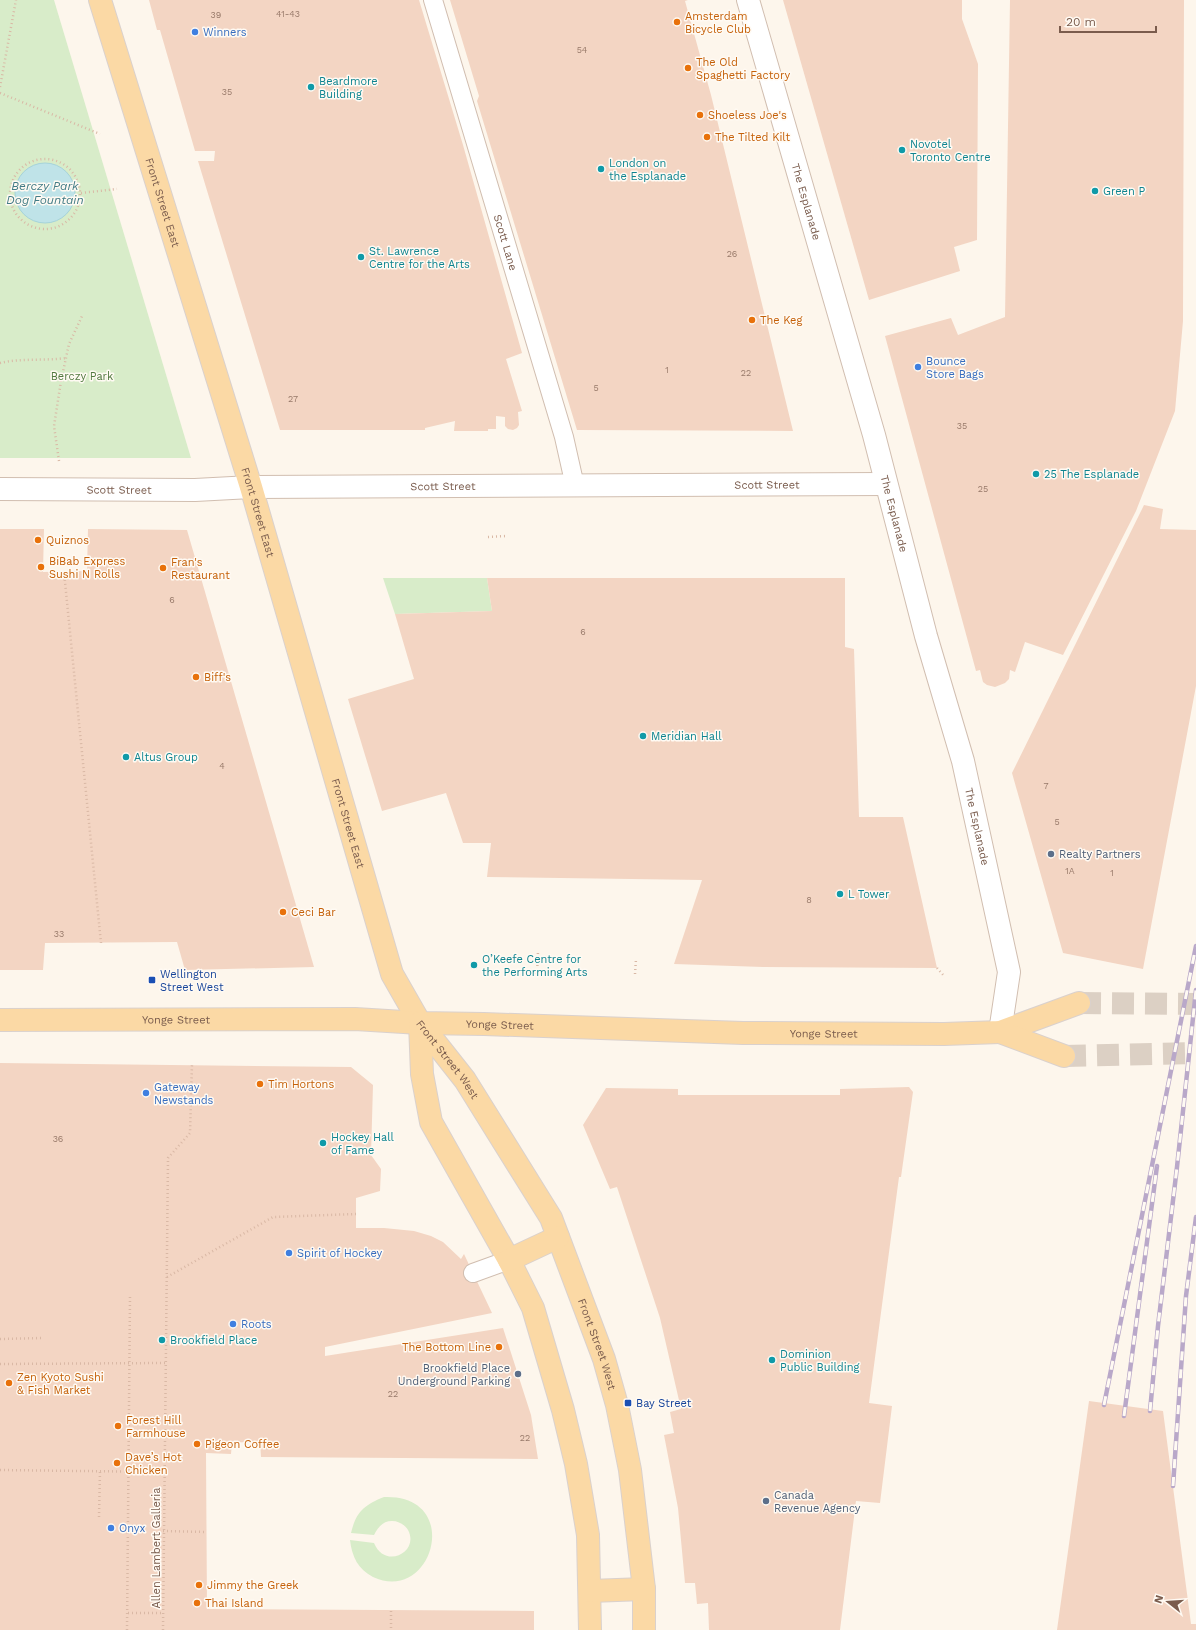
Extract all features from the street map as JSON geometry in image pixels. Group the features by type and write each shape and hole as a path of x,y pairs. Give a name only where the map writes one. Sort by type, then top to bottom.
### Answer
{"main road":[{"name":"Front Street East","path":"100,0 252,487 392,974 420,1023"},
{"name":"Yonge Street","path":"0,1020 355,1019 420,1023 492,1024 743,1033 1000,1032 1079,1003"},
{"name":"Front Street West","path":"420,1023 465,1080 550,1218 604,1359 617,1405 630,1470 644,1589 644,1630"},
{"name":"Front Street West","path":"420,1023 422,1074 431,1122 509,1260 532,1308 563,1410 576,1464 588,1535 590,1630"},
{"name":"Yonge Street","path":"1000,1032 1064,1056"},
{"path":"509,1260 558,1237"},
{"path":"590,1591 644,1589"}],"street":[{"name":"The Esplanade","path":"748,0 874,435 926,636 963,761 1009,972 1000,1032"},
{"name":"Scott Street","path":"0,489 195,490 252,487 886,484"}],"lane":[{"name":"Scott Lane","path":"433,0 564,438 575,486"},
{"path":"474,1274 509,1260"}],"path":[{"path":"0,87 16,0"},
{"path":"0,93 100,134"},
{"path":"47,158 57,160 70,169 79,182 81,193 78,208 72,217 60,226 44,229 29,226 20,219 12,206 10,190 13,180 22,167 31,161 47,158"},
{"path":"81,193 117,189"},
{"path":"59,466 54,426 66,358 73,333 83,314"},
{"path":"0,363 9,361 66,358"},
{"path":"488,537 507,536"},
{"path":"64,572 100,942"},
{"path":"538,951 538,974"},
{"path":"635,974 636,959"},
{"path":"937,968 945,977"},
{"name":"Allen Lambert Galleria","path":"163,1630 168,1158 190,1133 192,1064"},
{"path":"166,1277 273,1217 356,1214"},
{"path":"127,1630 130,1298"},
{"path":"0,1339 42,1338"},
{"path":"0,1364 165,1363"},
{"path":"0,1470 164,1472"},
{"path":"99,1517 100,1471"},
{"path":"163,1532 206,1532"},
{"path":"391,1611 391,1630"},
{"path":"128,1613 163,1613"}],"green space":[{"name":"Berczy Park","path":"0,0 54,0 191,458 0,458"},
{"path":"383,578 487,578 492,611 395,614"},
{"path":"384,1497 409,1501 424,1512 431,1528 431,1546 424,1563 411,1576 394,1581 373,1577 363,1570 354,1557 350,1540 374,1543 379,1551 393,1557 400,1555 405,1551 409,1545 410,1538 408,1530 402,1524 397,1522 389,1521 383,1523 374,1535 351,1533 358,1514 366,1506"}],"water":[{"name":"Berczy Park Dog Fountain","path":"45,163 62,168 70,176 75,193 70,210 62,218 45,223 28,218 20,210 15,193 20,176 28,168"}],"building":[{"name":"St. Lawrence Centre for the Arts","path":"149,0 419,0 463,145 522,353 506,359 522,411 518,412 519,425 517,428 513,430 508,429 505,426 505,417 496,416 496,429 488,429 488,431 454,431 455,421 425,428 425,430 280,430 198,161 214,161 215,151 195,151 160,30 157,30"},
{"path":"450,0 688,0 685,1 711,95 793,431 577,430 477,101 479,96"},
{"name":"Novotel Toronto Centre","path":"783,0 962,0 962,19 978,64 977,240 954,247 960,271 869,300"},
{"path":"1010,0 1184,0 1183,321 1175,411 1136,511 1063,655 1025,642 1015,672 1010,670 1009,679 1005,683 995,687 987,685 983,682 980,670 976,671 885,336 951,318 958,335 1005,317"},
{"path":"1144,505 1163,509 1160,529 1196,530 1196,686 1143,969 1063,953 1012,773"},
{"name":"Altus Group","path":"0,529 44,529 43,572 87,571 88,529 187,530 314,967 185,970 177,942 45,943 43,970 0,970"},
{"name":"Meridian Hall","path":"487,578 845,578 845,647 854,649 859,817 903,817 937,968 763,967 674,964 702,880 487,877 491,843 463,843 446,793 382,811 348,699 414,679 395,614 492,611"},
{"name":"Brookfield Place","path":"0,1063 351,1067 373,1085 371,1155 381,1169 380,1191 356,1198 356,1228 384,1228 414,1231 431,1236 443,1242 461,1259 464,1254 492,1313 325,1347 325,1356 503,1328 531,1415 538,1459 261,1457 260,1441 232,1443 231,1454 206,1453 207,1609 534,1611 534,1630 0,1630"},
{"name":"Dominion Public Building","path":"909,1087 913,1092 901,1177 899,1177 869,1403 892,1406 880,1503 856,1501 840,1630 709,1630 708,1603 697,1604 695,1583 685,1583 678,1508 664,1435 674,1433 670,1412 681,1409 660,1318 617,1187 610,1189 583,1125 606,1088 678,1089 678,1095 840,1095 840,1089"},
{"path":"1089,1401 1163,1411 1191,1624 1196,1624 1196,1630 1057,1630"}],"tunnel":[{"path":"1079,1003 1196,1004"},
{"path":"1064,1056 1196,1053"}],"railway":[{"path":"1104,1405 1196,946"},
{"path":"1150,1411 1158,1326 1196,990"},
{"path":"1124,1416 1157,1166"},
{"path":"1173,1486 1186,1296 1196,1217"}],"place":[{"name":"Amsterdam Bicycle Club","path":"677,22"},
{"name":"Winners","path":"195,32"},
{"name":"The Old Spaghetti Factory","path":"688,68"},
{"name":"Beardmore Building","path":"311,87"},
{"name":"Shoeless Joe's","path":"700,115"},
{"name":"The Tilted Kilt","path":"707,137"},
{"name":"Novotel Toronto Centre","path":"902,150"},
{"name":"London on the Esplanade","path":"601,169"},
{"name":"Green P","path":"1095,191"},
{"name":"St. Lawrence Centre for the Arts","path":"361,257"},
{"name":"The Keg","path":"752,320"},
{"name":"Bounce Store Bags","path":"918,367"},
{"name":"25 The Esplanade","path":"1036,474"},
{"name":"Quiznos","path":"38,540"},
{"name":"BiBab Express Sushi N Rolls","path":"41,567"},
{"name":"Fran's Restaurant","path":"163,568"},
{"name":"Biff's","path":"196,677"},
{"name":"Meridian Hall","path":"643,736"},
{"name":"Altus Group","path":"126,757"},
{"name":"Realty Partners","path":"1051,854"},
{"name":"L Tower","path":"840,894"},
{"name":"Ceci Bar","path":"283,912"},
{"name":"O’Keefe Centre for the Performing Arts","path":"474,965"},
{"name":"Wellington Street West","path":"152,980"},
{"name":"Tim Hortons","path":"260,1084"},
{"name":"Gateway Newstands","path":"146,1093"},
{"name":"Hockey Hall of Fame","path":"323,1143"},
{"name":"Spirit of Hockey","path":"289,1253"},
{"name":"Roots","path":"233,1324"},
{"name":"Brookfield Place","path":"162,1340"},
{"name":"The Bottom Line","path":"499,1347"},
{"name":"Dominion Public Building","path":"772,1360"},
{"name":"Brookfield Place Underground Parking","path":"518,1374"},
{"name":"Zen Kyoto Sushi & Fish Market","path":"9,1383"},
{"name":"Bay Street","path":"628,1403"},
{"name":"Forest Hill Farmhouse","path":"118,1426"},
{"name":"Pigeon Coffee","path":"197,1444"},
{"name":"Dave’s Hot Chicken","path":"117,1463"},
{"name":"Canada Revenue Agency","path":"766,1501"},
{"name":"Onyx","path":"111,1528"},
{"name":"Jimmy the Greek","path":"199,1585"},
{"name":"Thai Island","path":"197,1603"}]}
